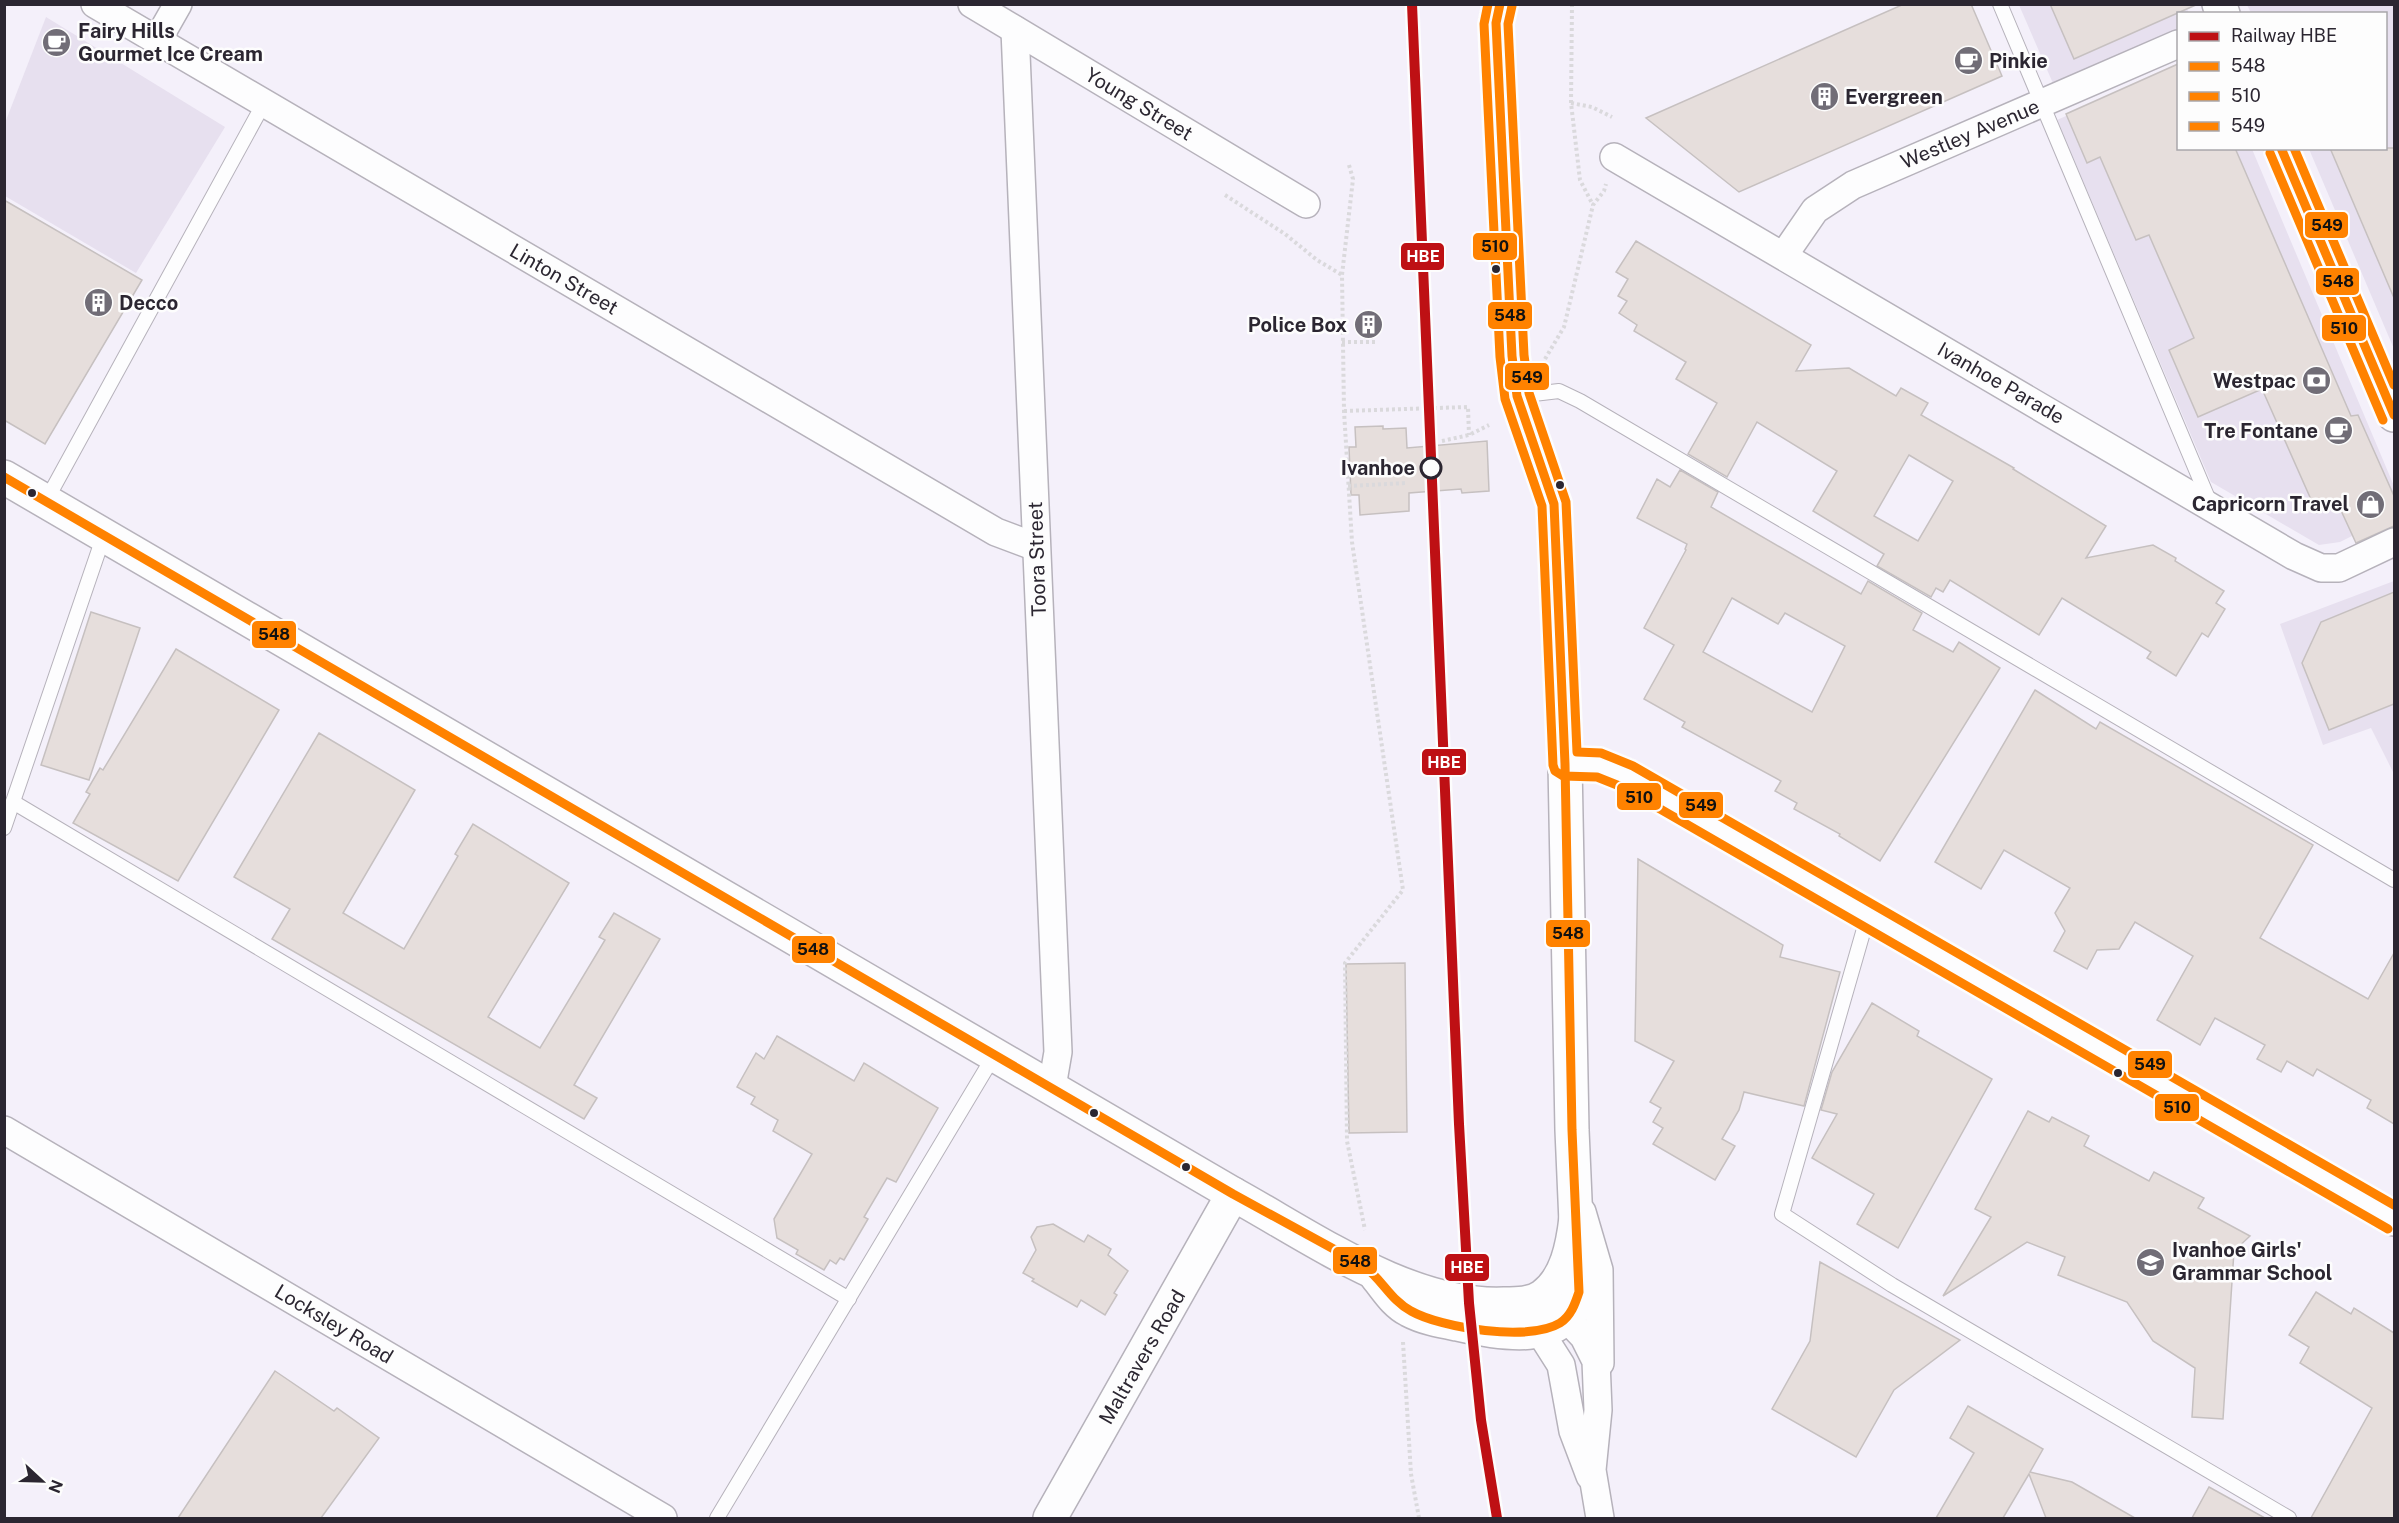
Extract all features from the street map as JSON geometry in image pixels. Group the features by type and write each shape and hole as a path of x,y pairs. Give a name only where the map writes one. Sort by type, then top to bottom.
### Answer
{"street":[{"name":"Linton Street","path":"95,4 996,532 1036,547"},
{"path":"157,41 178,4"},
{"name":"Young Street","path":"972,4 1306,204"},
{"path":"1374,1273 1401,1305 1420,1315 1471,1327 1516,1334 1577,1301 1579,1292 1565,764 1554,504 1517,396 1512,356 1500,144 1496,23 1500,4"},
{"name":"Toora Street","path":"1015,30 1058,1052 1052,1087"},
{"name":"Westley Avenue","path":"1784,255 1815,210 1853,184 2177,44"},
{"path":"2281,150 2394,415"},
{"name":"Ivanhoe Parade","path":"1614,157 2294,556 2321,568 2340,568 2394,542"},
{"path":"4,477 1233,1194 1374,1273 1442,1297 1469,1303 1524,1303 1549,1315 1584,1337 1595,1355 1598,1394"},
{"path":"1565,764 1593,764 1619,771 2394,1219"},
{"name":"Locksley Road","path":"4,1130 663,1518"},
{"name":"Maltravers Road","path":"1050,1518 1233,1194"},
{"path":"1575,1203 1599,1270 1600,1353 1593,1482"},
{"path":"1549,1315 1573,1431 1593,1482 1600,1518"}],"lane":[{"path":"2000,4 2211,507"},
{"path":"46,501 264,103"},
{"path":"1517,396 1559,391 1580,401 2394,880"},
{"path":"4,828 104,534"},
{"path":"13,802 849,1299"},
{"path":"1868,915 1782,1214 1892,1285 2289,1518"},
{"path":"717,1518 996,1054"}],"path":[{"path":"1572,4 1571,103 1580,180 1593,205"},
{"path":"1571,103 1592,107 1612,117"},
{"path":"1545,360 1564,327 1593,205 1604,191 1614,157"},
{"path":"1348,165 1353,179 1342,275 1342,342 1352,542 1403,890 1345,963 1347,1142 1365,1230"},
{"path":"1225,195 1342,275"},
{"path":"1342,342 1376,342"},
{"path":"1344,411 1468,407 1469,435"},
{"path":"1442,441 1469,435 1489,425"},
{"path":"1348,486 1407,483"},
{"path":"1401,1305 1411,1474 1419,1518"}],"shaded area":[{"path":"2392,4 2394,9 2394,349 2309,150 2387,150 2387,12 2250,12 2247,5"},
{"path":"2019,5 2185,5 2188,12 2177,12 2177,36 2055,88"},
{"path":"46,17 225,127 136,273 5,196 5,123"},
{"path":"2177,66 2177,150 2252,150 2394,486 2394,515 2340,542 2319,545 2211,482 2057,120"},
{"path":"2394,581 2394,774 2371,728 2323,745 2280,624"}],"building":[{"name":"Evergreen","path":"1904,4 1971,4 2002,76 1739,192 1646,118"},
{"path":"2050,4 2198,4 2177,12 2074,59"},
{"path":"2177,64 2177,150 2236,150 2351,416 2358,415 2394,496 2394,526 2356,543 2338,504 2317,513 2262,389 2198,417 2169,350 2194,338 2149,235 2136,240 2100,157 2087,163 2066,114"},
{"path":"2394,148 2394,298 2331,150"},
{"name":"Decco","path":"4,200 142,280 45,444 4,420"},
{"path":"1636,241 1811,345 1796,371 1849,368 1896,396 1901,388 1928,403 1921,415 2014,468 2106,526 2086,558 2153,545 2224,591 2216,603 2225,609 2208,637 2202,633 2176,676 2147,658 2151,652 2062,598 2039,635 1950,580 1943,592 1936,588 1931,597 1877,566 1884,554 1813,511 1837,471 1757,422 1727,477 1688,454 1717,403 1676,379 1686,362 1634,331 1637,325 1619,313 1627,301 1618,296 1628,279 1616,272","holes":["1909,455 1953,481 1918,541 1874,516"]},
{"path":"1383,426 1383,429 1406,428 1407,448 1487,441 1489,491 1462,493 1461,489 1409,493 1409,511 1360,515 1359,495 1351,495 1349,447 1356,447 1355,427"},
{"path":"1680,470 1718,492 1711,507 1861,594 1868,581 1922,613 1913,630 1953,652 1959,642 2000,668 1880,861 1839,836 1840,834 1794,809 1797,803 1775,791 1781,781 1682,727 1685,722 1644,699 1674,645 1644,628 1686,550 1687,544 1637,518 1657,479 1670,487","holes":["1732,598 1778,624 1785,613 1845,646 1812,712 1703,652"]},
{"path":"2394,592 2394,704 2329,730 2302,663 2321,622"},
{"path":"91,612 140,628 89,780 41,765"},
{"path":"176,649 279,710 178,881 73,823 90,794 86,792 100,768 103,770"},
{"path":"2035,690 2096,729 2100,722 2313,845 2260,938 2368,999 2394,953 2394,1124 2367,1108 2371,1100 2317,1069 2313,1076 2287,1061 2281,1072 2257,1059 2265,1045 2215,1018 2200,1045 2157,1020 2193,956 2135,922 2119,949 2097,950 2087,969 2054,951 2065,931 2055,913 2070,888 2004,850 1981,889 1935,862"},
{"path":"319,733 415,790 343,913 404,949 458,856 455,854 473,824 569,883 488,1017 540,1048 605,940 599,937 614,913 660,939 574,1085 597,1098 584,1119 272,939 290,909 234,877"},
{"path":"1638,859 1783,945 1780,957 1840,972 1804,1106 1744,1092 1739,1110 1722,1139 1735,1146 1715,1180 1653,1144 1663,1128 1653,1122 1661,1108 1650,1102 1674,1061 1635,1041"},
{"path":"1405,963 1407,1132 1349,1133 1346,964"},
{"path":"1872,1003 1919,1031 1917,1036 1992,1079 1898,1248 1857,1224 1874,1194 1812,1158 1837,1114 1821,1110 1832,1072"},
{"path":"777,1036 854,1081 864,1063 938,1108 896,1182 887,1178 864,1217 868,1219 844,1260 840,1258 836,1264 830,1260 824,1270 796,1254 798,1250 777,1238 774,1219 812,1154 773,1131 778,1120 751,1104 755,1097 737,1087 756,1053 764,1059"},
{"path":"2028,1111 2049,1122 2052,1117 2089,1136 2084,1146 2149,1181 2154,1172 2204,1198 2198,1208 2250,1236 2234,1251 2223,1419 2192,1417 2195,1368 2153,1341 2127,1302 2058,1275 2065,1257 2027,1242 1943,1296 1991,1217 1975,1209"},
{"path":"1053,1224 1084,1242 1088,1235 1111,1249 1108,1255 1128,1271 1114,1293 1117,1295 1105,1315 1081,1300 1077,1307 1032,1281 1034,1279 1023,1273 1036,1250 1031,1237 1037,1227"},
{"path":"1820,1262 1960,1340 1894,1390 1856,1457 1772,1409 1810,1341"},
{"path":"2316,1292 2351,1314 2354,1308 2394,1333 2394,1518 2311,1518 2372,1408 2300,1363 2309,1347 2289,1335"},
{"path":"275,1371 334,1411 337,1408 379,1438 321,1518 178,1518"},
{"path":"1968,1406 2043,1449 2030,1472 2072,1482 2135,1518 2046,1518 2029,1474 2003,1518 1936,1518 1974,1453 1950,1438"},
{"path":"2209,1487 2265,1518 2192,1518"}],"rail line":[{"name":"HBE","path":"1412,4 1459,1124 1469,1303 1481,1420 1497,1518"}],"transit line":[{"name":"510","path":"1488,4 1484,24 1500,357 1505,399 1542,506 1555,771 1563,776 1597,777 1622,787 2388,1229"},
{"name":"548","path":"4,477 1233,1194 1361,1264 1397,1301 1411,1311 1443,1323 1485,1330 1528,1332 1546,1329 1567,1317 1579,1292 1572,1130 1565,764 1554,504 1517,396 1512,356 1496,23 1500,4"},
{"name":"549","path":"1512,6 1508,24 1524,355 1529,393 1566,502 1577,752 1601,753 1633,766 2394,1205"},
{"name":"548","path":"2282,150 2394,415"},
{"name":"549","path":"2295,150 2394,385"},
{"name":"510","path":"2270,153 2383,420"}],"place":[{"name":"Fairy Hills Gourmet Ice Cream","path":"57,42"},
{"name":"Pinkie","path":"1968,61"},
{"name":"Evergreen","path":"1824,97"},
{"name":"Decco","path":"98,303"},
{"name":"Police Box","path":"1368,325"},
{"name":"Westpac","path":"2317,381"},
{"name":"Tre Fontane","path":"2339,431"},
{"name":"Ivanhoe","path":"1431,468"},
{"name":"Capricorn Travel","path":"2370,504"},
{"name":"Ivanhoe Girls' Grammar School","path":"2151,1262"}]}
